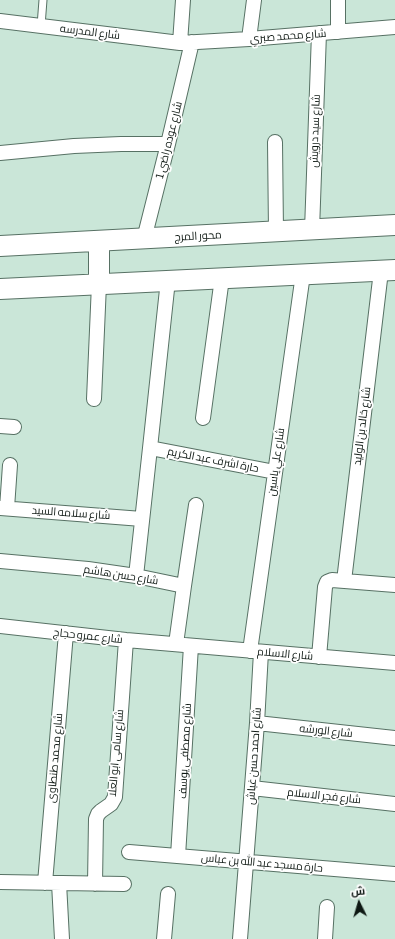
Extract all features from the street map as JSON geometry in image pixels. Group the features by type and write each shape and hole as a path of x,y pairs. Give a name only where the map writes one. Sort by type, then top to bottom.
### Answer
{"main road":[{"name":"محور المرج","path":"0,246 395,225"},
{"path":"99,284 100,241"},
{"path":"0,289 388,270"}],"street":[{"name":"شارع عوده راضي 1","path":"144,239 168,144 186,42 184,0"},
{"path":"249,39 254,0"},
{"path":"338,0 338,32"},
{"name":"شارع المدرسه","path":"0,21 186,42"},
{"name":"شارع محمد صبري","path":"186,42 249,39 395,27"},
{"name":"شارع سيد درويش","path":"312,230 319,33"},
{"path":"275,142 276,232"},
{"path":"0,153 74,146 168,144"},
{"name":"شارع خالد بن الوليد","path":"344,581 388,270"},
{"name":"شارع علي ياسين","path":"255,651 275,472 303,274"},
{"path":"203,418 222,278"},
{"path":"136,576 168,280"},
{"path":"94,399 99,284"},
{"path":"0,426 14,427"},
{"name":"حارة اشرف عبد الكريم","path":"150,448 275,472"},
{"path":"4,508 10,465"},
{"path":"176,644 196,505"},
{"name":"شارع سلامه السيد","path":"4,508 142,519"},
{"name":"شارع حسن هاشم","path":"0,561 81,568 136,576 184,586"},
{"path":"320,657 325,584 327,582 332,580 395,585"},
{"name":"شارع عمرو حجاج","path":"0,626 66,634 176,644"},
{"name":"شارع محمد طنطاوى","path":"45,883 66,634"},
{"name":"شارع سامى ابو العلا","path":"95,884 96,819 98,814 111,804 115,797 126,640"},
{"name":"شارع الاسلام","path":"176,644 395,663"},
{"name":"شارع مصطفى يوسف","path":"178,856 191,646"},
{"name":"شارع احمد حسن غباش","path":"240,939 257,723 255,651"},
{"name":"شارع الورشه","path":"257,723 395,738"},
{"name":"شارع فجر الاسلام","path":"252,788 395,804"},
{"name":"حارة مسجد عبد الله بن عباس","path":"129,852 395,874"},
{"path":"0,882 124,884"},
{"path":"59,883 62,939"},
{"path":"164,939 168,894"},
{"path":"325,939 327,907"}],"lane":[{"path":"41,26 43,0"}]}
